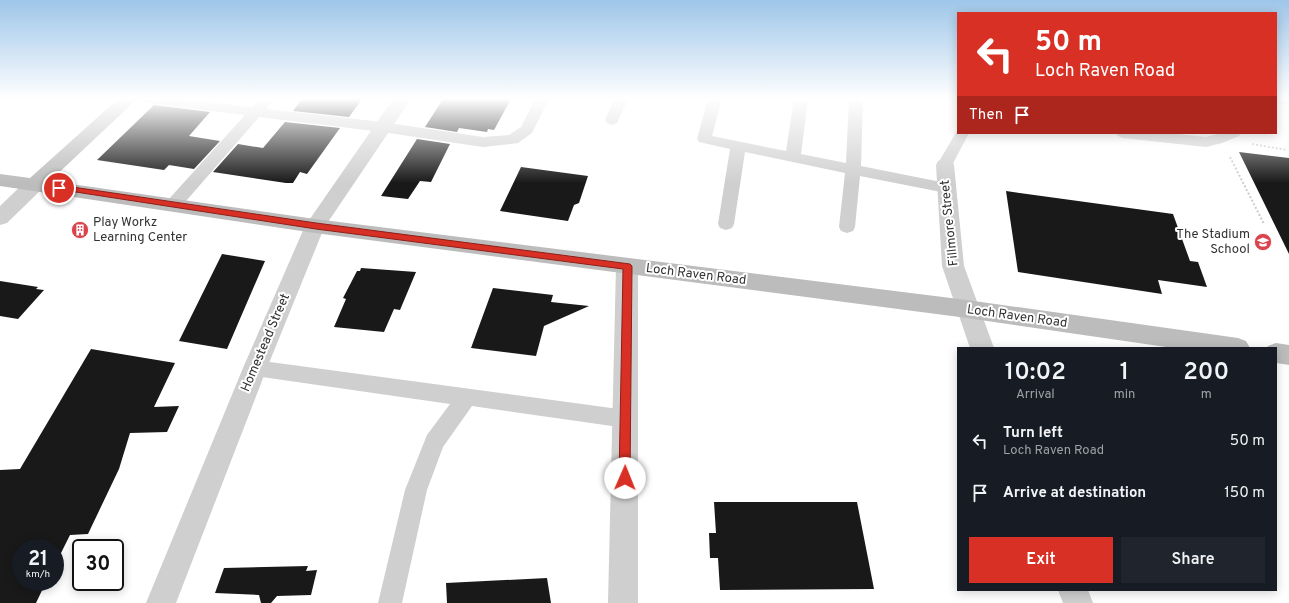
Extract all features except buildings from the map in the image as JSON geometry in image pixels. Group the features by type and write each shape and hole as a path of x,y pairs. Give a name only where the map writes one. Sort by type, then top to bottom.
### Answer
{"main road":[{"path":"35,184 97,127"},
{"name":"Loch Raven Road","path":"0,180 174,204 316,226 967,309 1231,347"},
{"path":"1277,354 1289,355"}],"street":[{"name":"Homestead Street","path":"161,603 255,368 316,226 382,127"},
{"name":"Fillmore Street","path":"945,165 954,266 967,309 982,347"},
{"path":"0,218 35,184"},
{"path":"623,603 627,266"},
{"path":"1073,591 1078,603"}],"lane":[{"path":"174,204 243,127"},
{"path":"383,127 483,142 513,140 527,130 528,127"},
{"path":"707,127 704,139 946,188"},
{"path":"793,157 797,127"},
{"path":"847,227 853,169 855,127"},
{"path":"945,165 961,134"},
{"path":"1132,134 1206,142 1217,140 1232,134"},
{"path":"726,224 738,146"},
{"path":"255,368 626,419"},
{"path":"390,603 416,490 434,442 467,397"}],"path":[{"path":"1251,144 1288,150"},
{"path":"1228,153 1264,224"}],"place":[{"name":"Play Workz Learning Center","path":"80,230"},
{"name":"The Stadium School","path":"1263,242"}],"route":[{"path":"59,188 316,226 627,266 625,478"}]}
